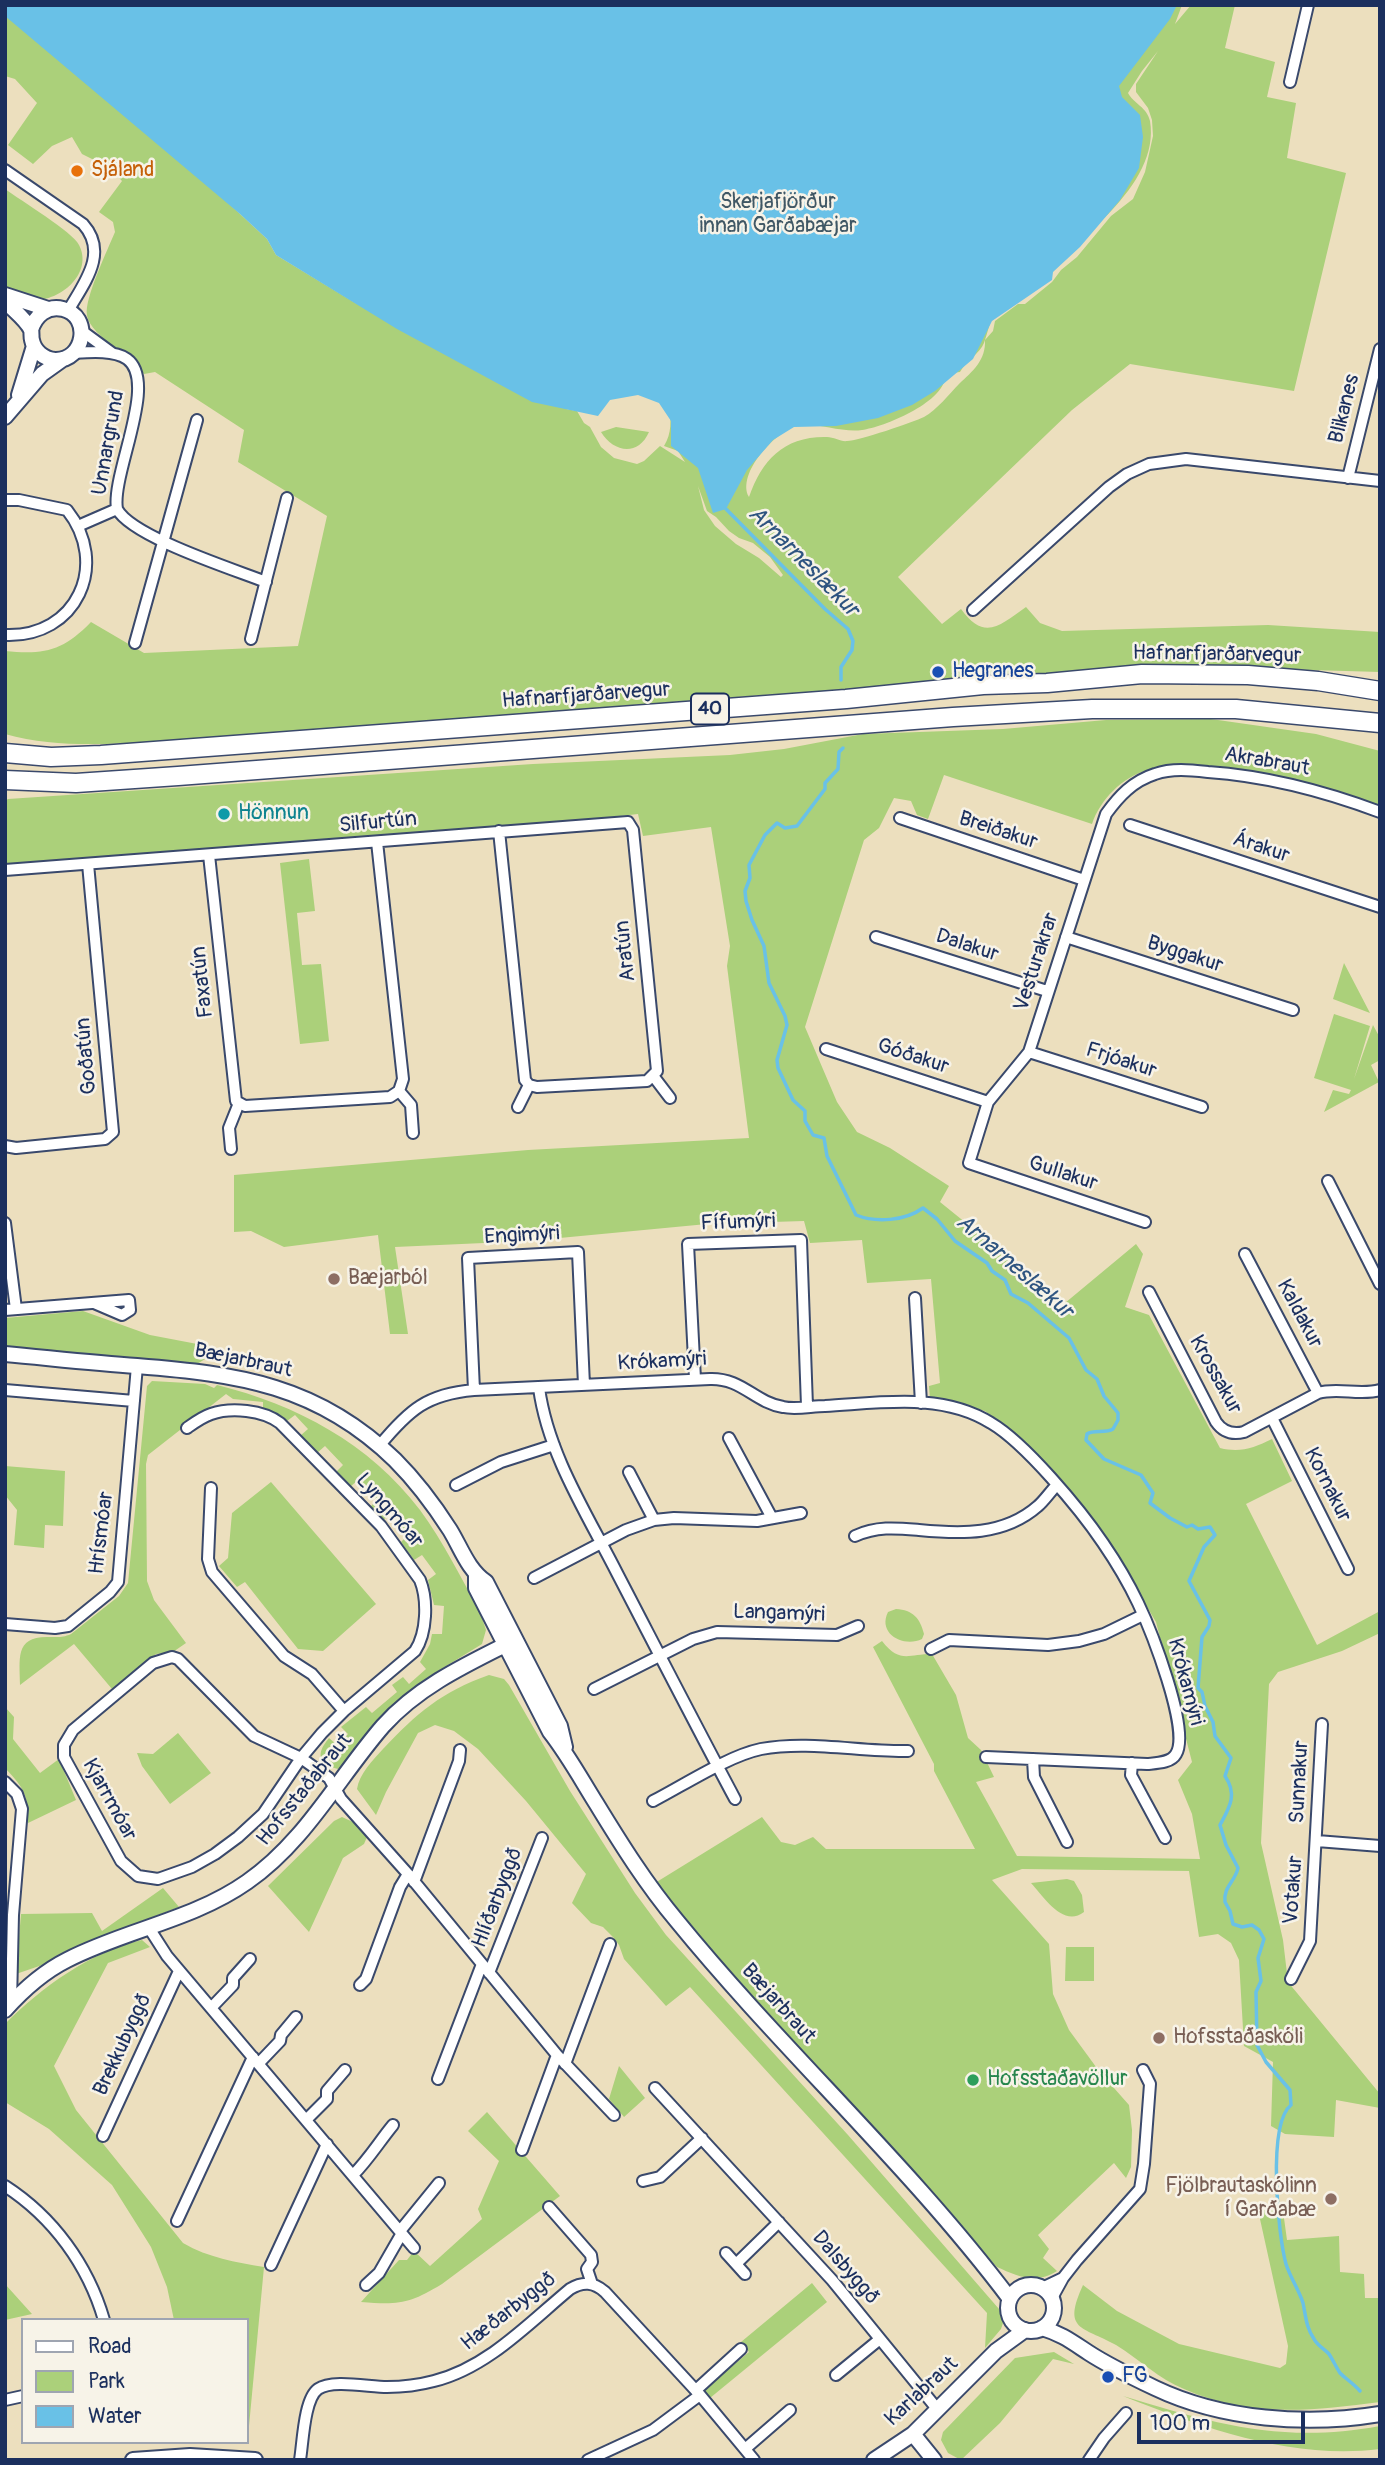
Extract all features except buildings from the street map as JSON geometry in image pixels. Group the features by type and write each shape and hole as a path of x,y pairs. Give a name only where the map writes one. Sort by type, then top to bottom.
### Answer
{"main road":[{"name":"Hafnarfjarðarvegur","path":"5,753 51,757 101,755 1142,674 1248,675 1318,681 1380,691"},
{"path":"1318,681 1380,678"},
{"name":"40","path":"6,781 76,783 953,717 1092,709 1193,707 1380,723"},
{"path":"1314,716 1380,734"}],"street":[{"path":"1290,82 1308,5"},
{"path":"5,170 83,225 91,235 95,249 94,261 68,310"},
{"path":"5,295 48,309 68,310 76,317 82,331 81,343 69,356 42,374 5,417"},
{"path":"5,301 31,330 34,346 16,403"},
{"path":"31,330 35,320 48,309"},
{"name":"Unnargrund","path":"82,331 115,355 128,360 139,379 137,404 117,487 117,509 121,516 133,526 163,540 266,582"},
{"path":"34,346 48,358 115,355"},
{"name":"Blikanes","path":"1348,478 1380,349"},
{"path":"135,643 197,420"},
{"path":"973,610 1109,487 1127,474 1149,464 1186,459 1380,481"},
{"path":"251,639 287,498"},
{"path":"5,500 19,500 67,510 78,526 87,561 84,584 75,603 63,615 36,631 5,635"},
{"name":"Unnargrund","path":"78,526 117,509"},
{"name":"Akrabraut","path":"1145,778 1174,770 1239,774 1315,790 1380,812"},
{"name":"Vesturakrar","path":"969,1163 988,1102 1029,1052 1105,814 1124,792 1145,778"},
{"name":"Breiðakur","path":"900,818 1084,880"},
{"name":"Silfurtún","path":"5,870 628,822"},
{"name":"Aratún","path":"628,822 633,830 647,964 657,1070 654,1077"},
{"name":"Árakur","path":"1130,825 1380,907"},
{"path":"499,831 524,1076 529,1085 537,1087 647,1081 654,1077 670,1098"},
{"path":"239,1104 250,1106 390,1097 399,1091 403,1079 377,842"},
{"name":"Faxatún","path":"209,855 234,1094 239,1104 229,1128 231,1149"},
{"name":"Goðatún","path":"5,1146 16,1148 105,1139 113,1132 88,864"},
{"name":"Dalakur","path":"876,937 1047,991"},
{"name":"Byggakur","path":"1066,937 1293,1010"},
{"name":"Góðakur","path":"826,1049 988,1102"},
{"name":"Frjóakur","path":"1029,1052 1202,1107"},
{"path":"518,1107 529,1085"},
{"path":"399,1091 411,1105 413,1133"},
{"name":"Gullakur","path":"969,1163 1145,1222"},
{"path":"1328,1181 1380,1284"},
{"path":"5,1223 10,1310 94,1303"},
{"name":"Fífumýri","path":"695,1380 688,1244 801,1240 807,1406"},
{"name":"Engimýri","path":"474,1391 468,1258 578,1252 584,1385"},
{"name":"Kaldakur","path":"1245,1254 1318,1393"},
{"name":"Krossakur","path":"1149,1292 1218,1426 1225,1431 1237,1434 1318,1393"},
{"path":"915,1298 921,1403"},
{"name":"Bæjarbraut","path":"5,1354 207,1372 272,1385 317,1404 380,1446 423,1490 451,1531 476,1575 476,1588 511,1642 550,1732 566,1753 617,1838 677,1922 984,2265 1014,2293"},
{"name":"Hrísmóar","path":"5,1624 59,1628 68,1626 110,1592 118,1582 137,1366"},
{"name":"Krókamýri","path":"380,1446 401,1419 415,1408 443,1394 695,1380 725,1380 738,1384 779,1406 921,1403 954,1406 989,1421 1009,1436 1102,1541 1152,1636 1175,1707 1180,1744 1171,1759 1147,1764 986,1757"},
{"path":"540,1388 546,1424 554,1445 602,1544 735,1799"},
{"path":"5,1390 134,1401"},
{"path":"1318,1393 1328,1390 1378,1394"},
{"name":"Lyngmóar","path":"187,1428 203,1417 220,1411 271,1416 381,1526 424,1589 424,1611 418,1646 344,1711 302,1758"},
{"name":"Kornakur","path":"1272,1418 1348,1569"},
{"path":"729,1438 772,1518"},
{"path":"456,1485 501,1462 554,1445"},
{"path":"629,1472 653,1520"},
{"path":"855,1536 884,1527 943,1532 992,1530 1038,1506 1056,1486"},
{"path":"211,1488 208,1564 212,1572 284,1656 312,1674 344,1711"},
{"path":"534,1578 633,1527 653,1520 674,1518 757,1521 801,1513"},
{"path":"931,1649 949,1640 1048,1645 1079,1641 1104,1634 1143,1615"},
{"name":"Langamýri","path":"594,1689 693,1639 717,1632 837,1635 858,1626"},
{"name":"Hofsstaðabraut","path":"8,2007 30,1985 65,1961 208,1904 246,1883 282,1853 400,1709 435,1682 511,1642"},
{"name":"Kjarrmóar","path":"302,1758 263,1814 238,1837 192,1867 153,1879 138,1876 121,1861 66,1763 64,1751 73,1730 153,1663 172,1657 186,1666 254,1735 302,1758 318,1769 336,1788"},
{"name":"Sunnakur","path":"1317,1841 1322,1724"},
{"path":"653,1801 737,1757 763,1749 804,1746 878,1752 908,1751"},
{"path":"360,1985 366,1979 400,1886 411,1878 459,1761 460,1750"},
{"path":"1033,1759 1034,1777 1067,1842"},
{"path":"1132,1763 1131,1775 1165,1838"},
{"path":"5,1782 18,1794 22,1809 9,1915 8,2007"},
{"name":"Hlíðarbyggð","path":"336,1788 341,1799 411,1878 561,2059 614,2115"},
{"name":"Hlíðarbyggð","path":"438,2079 542,1838"},
{"path":"1317,1841 1380,1846"},
{"name":"Votakur","path":"1291,1979 1310,1941 1317,1841"},
{"path":"149,1928 179,1971 414,2248"},
{"path":"522,2150 610,1944"},
{"path":"211,2008 233,1985 233,1978 250,1959"},
{"name":"Brekkubyggð","path":"103,2136 179,1971"},
{"path":"177,2221 256,2060 280,2041 281,2035 296,2017"},
{"path":"306,2120 327,2099 327,2091 345,2070"},
{"path":"1047,2322 1047,2293 1140,2189 1150,2084 1143,2070"},
{"name":"Dalsbyggð","path":"655,2088 832,2280 938,2410"},
{"path":"353,2175 393,2125"},
{"path":"643,2181 660,2177 702,2138"},
{"path":"271,2265 327,2144"},
{"path":"366,2285 379,2273 401,2232 439,2183"},
{"path":"5,2186 32,2206 64,2241 86,2274 103,2318"},
{"name":"Hæðarbyggð","path":"549,2207 591,2255 592,2262 587,2269 592,2284"},
{"path":"736,2264 779,2222"},
{"path":"726,2253 745,2274"},
{"name":"Hæðarbyggð","path":"300,2460 308,2404 320,2387 335,2384 412,2386 462,2372 494,2351 570,2289 583,2283 592,2284 605,2292 698,2393 754,2460"},
{"path":"1047,2293 1029,2285 1014,2293 1010,2317 1017,2326 1025,2330 1047,2322"},
{"name":"Karlabraut","path":"996,2351 1010,2317"},
{"path":"1047,2322 1088,2353 1157,2389 1223,2410 1259,2416 1314,2419 1380,2414"},
{"name":"Karlabraut","path":"874,2460 913,2434 996,2351 1025,2330"},
{"path":"836,2375 880,2339"},
{"path":"587,2460 653,2430 698,2393 741,2349"},
{"path":"745,2448 790,2410"},
{"path":"1089,2460 1126,2413"},
{"path":"913,2434 934,2460"},
{"path":"133,2460 190,2456 255,2460"}],"green space":[{"path":"5,5 1182,5 1175,24 1191,5 1235,5 1225,48 1275,62 1267,97 1296,103 1287,158 1346,173 1294,391 1130,364 1072,410 898,577 942,624 961,609 978,625 993,627 1026,607 1040,623 1062,631 1268,625 1380,632 1380,672 1276,669 763,695 155,742 61,743 5,734 5,651 31,652 52,649 71,639 91,622 144,653 298,646 327,516 238,462 244,430 155,372 144,374 133,361 93,328 87,315 89,298 115,232 113,222 99,212 122,181 110,168 82,154 72,137 52,146 33,164 8,145 37,103 15,79 5,76","holes":["1158,51 1136,84 1136,92 1148,108 1152,120 1153,136 1145,172 1133,199 1111,216 1052,282 1025,304 1018,304 995,321 993,331 985,340 1000,304 1090,232 1128,191 1142,168 1150,145 1150,121 1146,112 1128,93","226,201 357,304 276,255 267,239","985,340 985,347 974,370 929,414 898,427 853,440 812,438 787,446 768,461 749,497 746,488 753,465 760,454 780,435 806,424 862,430 897,419 934,396 945,378 960,372","640,386 669,406 670,426 664,446 678,451 685,462 660,446 637,464 614,458 601,447 577,411 566,409","698,486 707,511 729,531 753,543 770,557 783,575 781,577 715,526 704,510"]},
{"path":"5,189 57,224 79,245 82,265 79,274 57,295 33,300 5,291"},
{"path":"616,427 649,432 639,445 625,449 612,444 601,432"},
{"path":"1211,719 1316,734 1380,751 1380,809 1328,790 1265,774 1201,766 1173,766 1148,770 1129,778 1106,798 1092,824 944,775 928,819 917,815 911,801 894,798 879,828 864,840 805,1027 837,1102 857,1132 890,1148 949,1186 940,1202 1065,1303 1136,1244 1143,1254 1125,1307 1149,1315 1220,1448 1247,1449 1272,1439 1292,1481 1246,1504 1317,1645 1380,1611 1380,1633 1342,1651 1278,1672 1269,1684 1261,1843 1283,1940 1288,1982 1380,2094 1380,2108 1336,2100 1334,2137 1285,2134 1271,2126 1273,2062 1244,2046 1239,1960 1231,1943 1218,1934 1199,1937 1189,1871 1022,1869 992,1880 1049,1944 1053,1994 1069,2030 1099,2071 1129,2105 1132,2130 1131,2167 1126,2178 1114,2163 1038,2235 1049,2249 1043,2258 1057,2271 1042,2278 1027,2278 997,2267 737,1984 655,1883 762,1817 781,1842 795,1845 813,1837 826,1849 975,1849 873,1647 882,1641 899,1655 932,1654 956,1695 968,1738 981,1750 994,1777 976,1782 1017,1856 1200,1859 1192,1814 1178,1780 1192,1762 1156,1622 1103,1533 1023,1441 985,1411 930,1399 929,1386 940,1383 931,1279 867,1283 862,1240 810,1243 804,1221 707,1224 528,1241 395,1247 408,1334 390,1334 378,1235 284,1247 251,1231 234,1232 234,1175 528,1150 749,1138 727,966 730,946 711,827 643,836 638,814 524,827 5,866 5,801 533,764 730,755 784,749 863,734 1003,729 1106,720"},
{"path":"309,859 315,911 297,913 302,965 321,964 329,1041 300,1044 280,863"},
{"path":"1344,963 1370,1013 1333,999"},
{"path":"1334,1014 1370,1026 1354,1079 1373,1025 1380,1038 1380,1060 1371,1065 1379,1082 1324,1112 1333,1090 1349,1094 1351,1090 1314,1078"},
{"path":"83,1311 150,1335 213,1347 210,1356 197,1364 5,1350 5,1318"},
{"path":"152,1381 205,1384 214,1388 217,1385 247,1393 303,1416 354,1446 400,1486 420,1510 480,1612 486,1630 482,1644 430,1676 403,1698 344,1766 338,1769 324,1765 321,1751 324,1744 329,1738 337,1745 348,1734 341,1727 366,1707 372,1713 397,1692 392,1685 403,1677 409,1684 426,1669 420,1662 430,1644 432,1634 442,1634 444,1606 434,1605 428,1580 436,1574 422,1555 414,1560 401,1542 408,1535 391,1514 383,1520 370,1507 377,1500 358,1480 350,1487 336,1472 343,1465 325,1446 317,1453 300,1436 308,1429 295,1415 287,1421 276,1413 263,1409 263,1402 233,1399 226,1394 148,1455 147,1581 154,1600 186,1643 173,1652 156,1654 112,1689 74,1644 20,1685 20,1658 24,1645 38,1638 71,1634 119,1596 128,1583 147,1386"},
{"path":"5,1466 65,1471 63,1526 45,1525 44,1548 14,1545 17,1510 5,1495"},
{"path":"271,1482 376,1604 323,1651 298,1649 245,1582 237,1587 219,1566 228,1558 232,1513"},
{"path":"896,1609 907,1611 918,1619 924,1634 922,1639 908,1642 889,1633 886,1627 888,1612"},
{"path":"489,1675 504,1679 509,1685 570,1791 635,1893 666,1935 848,2135 999,2309 1004,2320 1001,2329 985,2348 987,2313 690,1987 666,2006 624,1959 613,1937 603,1927 591,1923 572,1903 586,1874 526,1801 478,1749 454,1731 435,1725 418,1733 376,1815 357,1789 360,1778 371,1763 407,1725 443,1696"},
{"path":"5,1707 14,1717 13,1739 40,1773 59,1759 76,1800 28,1823 24,1793 5,1768"},
{"path":"178,1733 211,1773 170,1804 142,1766 137,1753 153,1754"},
{"path":"342,1817 353,1822 367,1837 364,1844 343,1858 309,1932 268,1886 334,1821"},
{"path":"1067,1879 1074,1881 1082,1895 1084,1912 1076,1916 1061,1914 1054,1909 1031,1883"},
{"path":"163,1888 179,1907 83,1944 51,1962 16,1974 21,1914 92,1913 102,1931"},
{"path":"142,1940 150,1947 108,1963 54,2066 76,2110 183,2243 212,2256 264,2267 248,2427 248,2318 174,2318 167,2287 151,2247 112,2185 49,2129 5,2102 5,2024 51,1984 86,1962"},
{"path":"1066,1947 1094,1947 1094,1981 1065,1981"},
{"path":"619,2066 645,2098 624,2117 609,2099"},
{"path":"487,2112 560,2196 431,2291 403,2302 361,2302 399,2260 407,2260 414,2251 430,2266 482,2219 478,2209 499,2161 468,2131"},
{"path":"1258,2210 1283,2211 1287,2240 1339,2236 1340,2272 1364,2274 1365,2298 1380,2298 1380,2402 1280,2410 1233,2405 1175,2385 1116,2345 1085,2330 1075,2319 1077,2300 1083,2285 1117,2311 1179,2344 1280,2368 1286,2364 1288,2346"},
{"path":"812,2283 827,2302 710,2398 704,2390 749,2352 741,2342"},
{"path":"5,2284 32,2314 5,2320"},
{"path":"1054,2352 1074,2364 1053,2359 1000,2423 961,2460 948,2453 941,2440 943,2432 1015,2358"},
{"path":"1123,2396 1219,2423 1280,2432 1312,2433 1380,2426 1380,2449 1314,2450 1281,2446 1216,2430"}],"water":[{"name":"Skerjafjörður innan Garðabæjar","path":"5,5 1177,5 1170,19 1119,86 1122,97 1140,115 1143,137 1139,168 1120,200 1080,247 1053,272 1052,280 992,321 973,359 935,391 912,405 878,418 836,426 794,427 773,440 747,470 726,509 713,513 698,468 671,446 671,421 659,403 638,395 610,400 598,416 532,402 397,329 276,255 267,239 240,214 5,16"}],"waterway":[{"name":"Arnarneslækur","path":"726,509 848,629 853,641 852,650 841,667 841,680"},
{"name":"Arnarneslækur","path":"843,748 839,752 838,769 825,783 825,789 797,826 785,828 777,823 765,835 749,865 746,901 764,946 769,983 787,1025 777,1060 778,1068 793,1100 805,1111 805,1121 813,1135 824,1138 827,1156 856,1215 872,1219 890,1219 908,1216 923,1208 937,1219 955,1241 987,1263 992,1271 1005,1280 1011,1294 1028,1303 1069,1338 1086,1370 1097,1379 1104,1396 1118,1413 1113,1429 1087,1434 1086,1440 1104,1459 1141,1475 1153,1493 1150,1503 1170,1518 1187,1527 1210,1527 1215,1535 1204,1547 1189,1581 1210,1620 1202,1637 1198,1688 1213,1722 1215,1736 1231,1758 1225,1776 1232,1795 1220,1825 1226,1845 1238,1868 1226,1892 1225,1902 1233,1924 1242,1927 1252,1925 1264,1939 1258,1958 1261,1981 1256,1992 1257,2045 1266,2062 1290,2090 1291,2105 1284,2116 1279,2134 1277,2156 1278,2206 1283,2250 1288,2269 1302,2299 1311,2335 1329,2354 1340,2373 1360,2391"}],"place":[{"name":"Sjáland","path":"77,171"},
{"name":"Hegranes","path":"938,672"},
{"name":"Hönnun","path":"224,814"},
{"name":"Bæjarból","path":"334,1279"},
{"name":"Hofsstaðaskóli","path":"1159,2038"},
{"name":"Hofsstaðavöllur","path":"973,2080"},
{"name":"Fjölbrautaskólinn í Garðabæ","path":"1331,2199"},
{"name":"FG","path":"1108,2377"}]}
